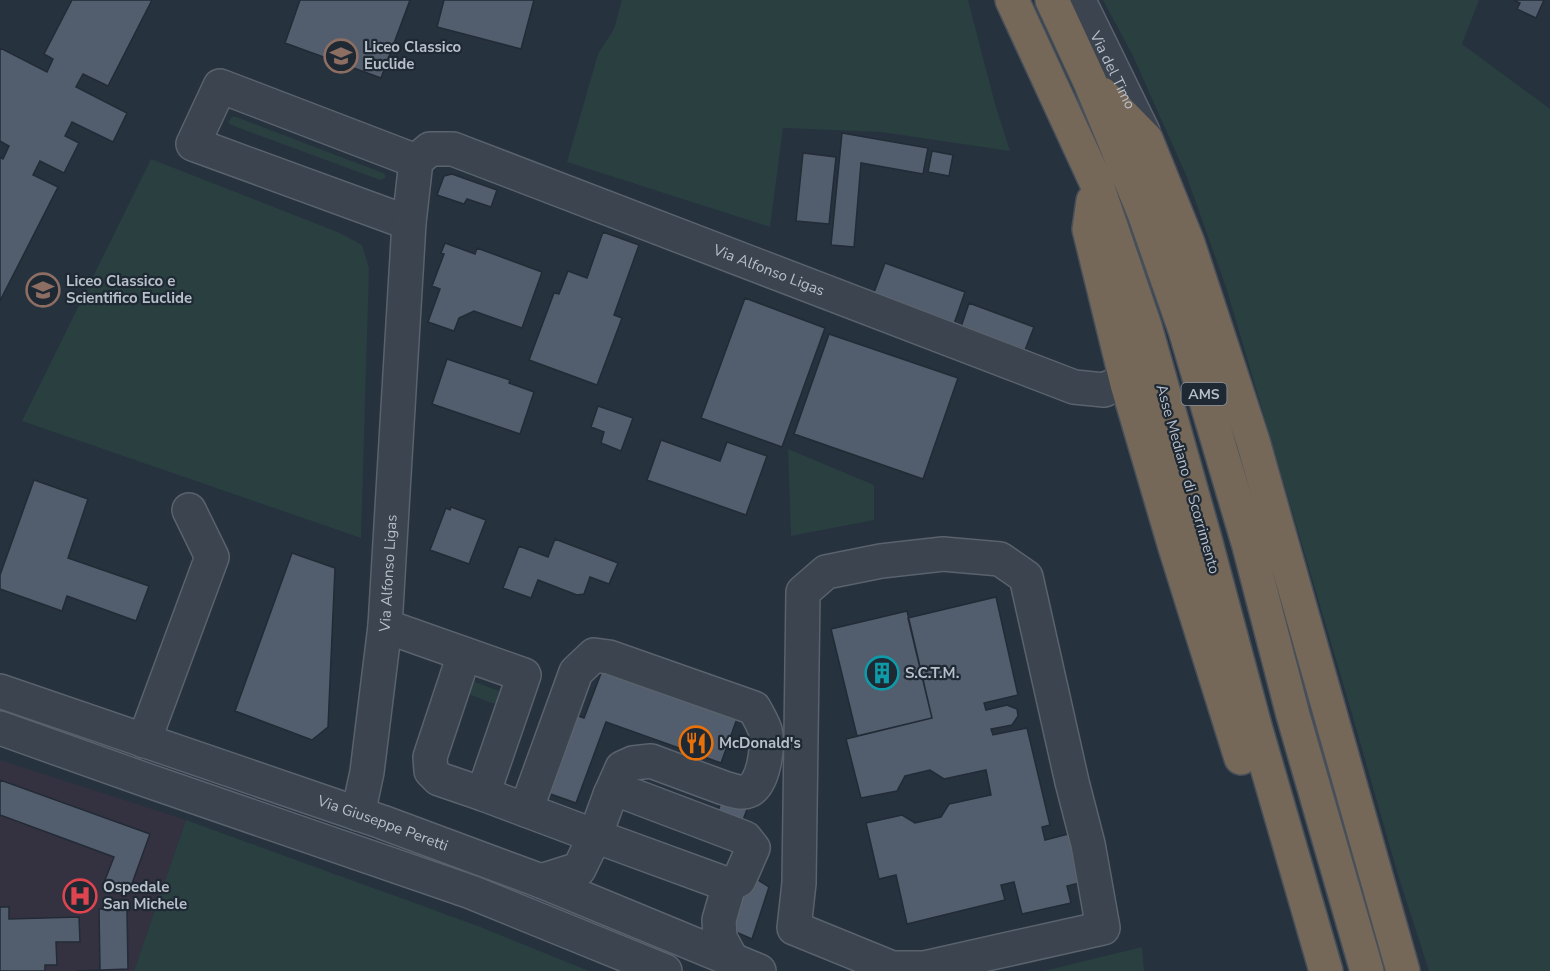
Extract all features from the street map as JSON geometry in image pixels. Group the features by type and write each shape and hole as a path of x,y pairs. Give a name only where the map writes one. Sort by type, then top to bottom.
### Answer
{"highway":[{"name":"Asse Mediano di Scorrimento","path":"1011,0 1096,182 1145,326 1255,726 1326,971"},
{"name":"AMS","path":"1052,0 1090,82 1144,213 1185,330 1249,546 1293,715 1367,971"},
{"path":"1090,82 1146,139 1188,243 1253,441 1403,971"},
{"path":"1096,182 1089,229 1127,384 1178,555 1309,971"}],"street":[{"name":"Via del Timo","path":"1080,0 1146,139"},
{"path":"409,223 193,144 220,86 416,160"},
{"name":"Via Alfonso Ligas","path":"358,814 368,772 385,626 409,223 416,160 430,149 453,149 1074,387 1104,390 1115,385 1127,384"},
{"path":"144,741 212,557 189,510"},
{"path":"943,554 1000,559 1026,577 1088,844 1103,928 924,968 892,968 794,928 799,883 803,592 826,572 881,561 943,554"},
{"path":"385,626 524,675 483,794"},
{"path":"464,655 430,757 430,771 439,779 729,885 739,880 753,848 745,838 621,791 610,795"},
{"path":"526,810 576,672 594,655 609,657 754,708 765,732 765,756 760,777 756,785 747,792 724,788 651,761 633,763 622,768 579,869 541,881"},
{"name":"Via Giuseppe Peretti","path":"0,691 358,814 541,881 745,966"},
{"path":"0,728 471,892 665,971"},
{"path":"729,885 719,920 720,938 745,966"}],"shaded area":[{"name":"Ospedale San Michele","path":"0,760 186,820 134,971 0,971"}],"green space":[{"path":"622,0 968,0 995,104 1010,151 881,132 783,128 770,227 567,162 598,54 614,29"},
{"path":"1103,0 1479,0 1462,44 1550,109 1550,971 1429,971 1398,875 1226,287 1186,175 1133,56"},
{"path":"232,117 383,173 385,178 380,180 231,125 228,122"},
{"path":"151,159 340,233 362,245 369,268 361,538 22,421"},
{"path":"788,449 874,485 874,520 791,536"},
{"path":"467,679 499,691 500,696 497,703 463,692"},
{"path":"186,820 478,926 589,971 134,971"},
{"path":"1142,947 1144,971 1044,971"}],"building":[{"path":"72,0 152,0 108,86 83,74 76,87 127,113 113,142 72,122 65,136 79,143 64,173 40,161 33,175 58,187 0,301 0,157 3,159 9,146 0,141 0,48 47,72 53,59 44,54"},
{"path":"300,0 410,0 381,78 285,43"},
{"path":"444,0 534,0 521,49 437,27"},
{"path":"1514,0 1544,0 1536,18 1517,9 1520,3"},
{"path":"842,133 928,148 923,174 861,163 854,247 831,245"},
{"path":"932,151 953,155 949,176 928,172"},
{"path":"803,153 836,157 829,224 796,221"},
{"path":"452,174 497,190 491,207 467,199 464,204 437,195 444,176"},
{"path":"603,232 639,245 614,315 622,318 597,385 529,360 554,293 559,294 568,271 587,278"},
{"path":"445,243 475,254 477,248 542,272 522,328 474,311 459,318 454,331 428,322 440,289 432,286 444,254 441,253"},
{"path":"885,263 965,292 954,324 873,295"},
{"path":"745,298 825,328 782,447 701,418"},
{"path":"969,303 1034,327 1025,350 961,327"},
{"path":"829,334 958,378 923,479 794,434"},
{"path":"447,359 510,380 509,383 534,392 520,434 432,404"},
{"path":"598,406 633,418 621,451 601,443 604,432 591,427"},
{"path":"661,440 720,461 727,442 767,456 746,515 647,480"},
{"path":"34,480 88,499 68,558 149,586 136,621 67,596 62,611 0,589 0,575"},
{"path":"451,507 486,520 469,564 430,550 446,508 450,510"},
{"path":"555,539 618,563 609,584 590,577 584,594 577,595 538,580 531,598 503,588 519,546 548,557"},
{"path":"292,553 335,568 328,727 312,740 235,711"},
{"path":"996,597 1018,695 984,703 986,710 1007,705 1017,709 1018,716 1012,725 991,729 993,735 1027,728 1050,825 1042,827 1045,840 1072,833 1083,882 1067,886 1071,903 1022,914 1014,882 1001,885 1005,900 907,924 896,875 879,879 866,823 902,815 915,823 941,817 949,804 991,795 986,770 944,779 930,770 905,776 897,791 861,798 846,739 932,718 908,618"},
{"name":"S.C.T.M.","path":"907,611 932,718 857,736 831,629"},
{"name":"McDonald's","path":"603,668 738,716 721,763 606,722 576,803 542,791 570,713 584,718"},
{"path":"0,780 150,834 130,889 105,880 114,857 0,815"},
{"path":"725,790 751,799 743,820 718,811"},
{"path":"749,874 769,887 752,939 731,930"},
{"path":"0,907 9,907 9,919 79,917 80,942 56,942 57,965 45,965 45,971 0,971"},
{"path":"99,909 127,909 128,969 76,971 100,970"}],"place":[{"name":"Liceo Classico Euclide","path":"341,56"},
{"name":"Liceo Classico e Scientifico Euclide","path":"43,290"},
{"name":"S.C.T.M.","path":"882,673"},
{"name":"McDonald's","path":"696,743"},
{"name":"Ospedale San Michele","path":"80,896"}]}
